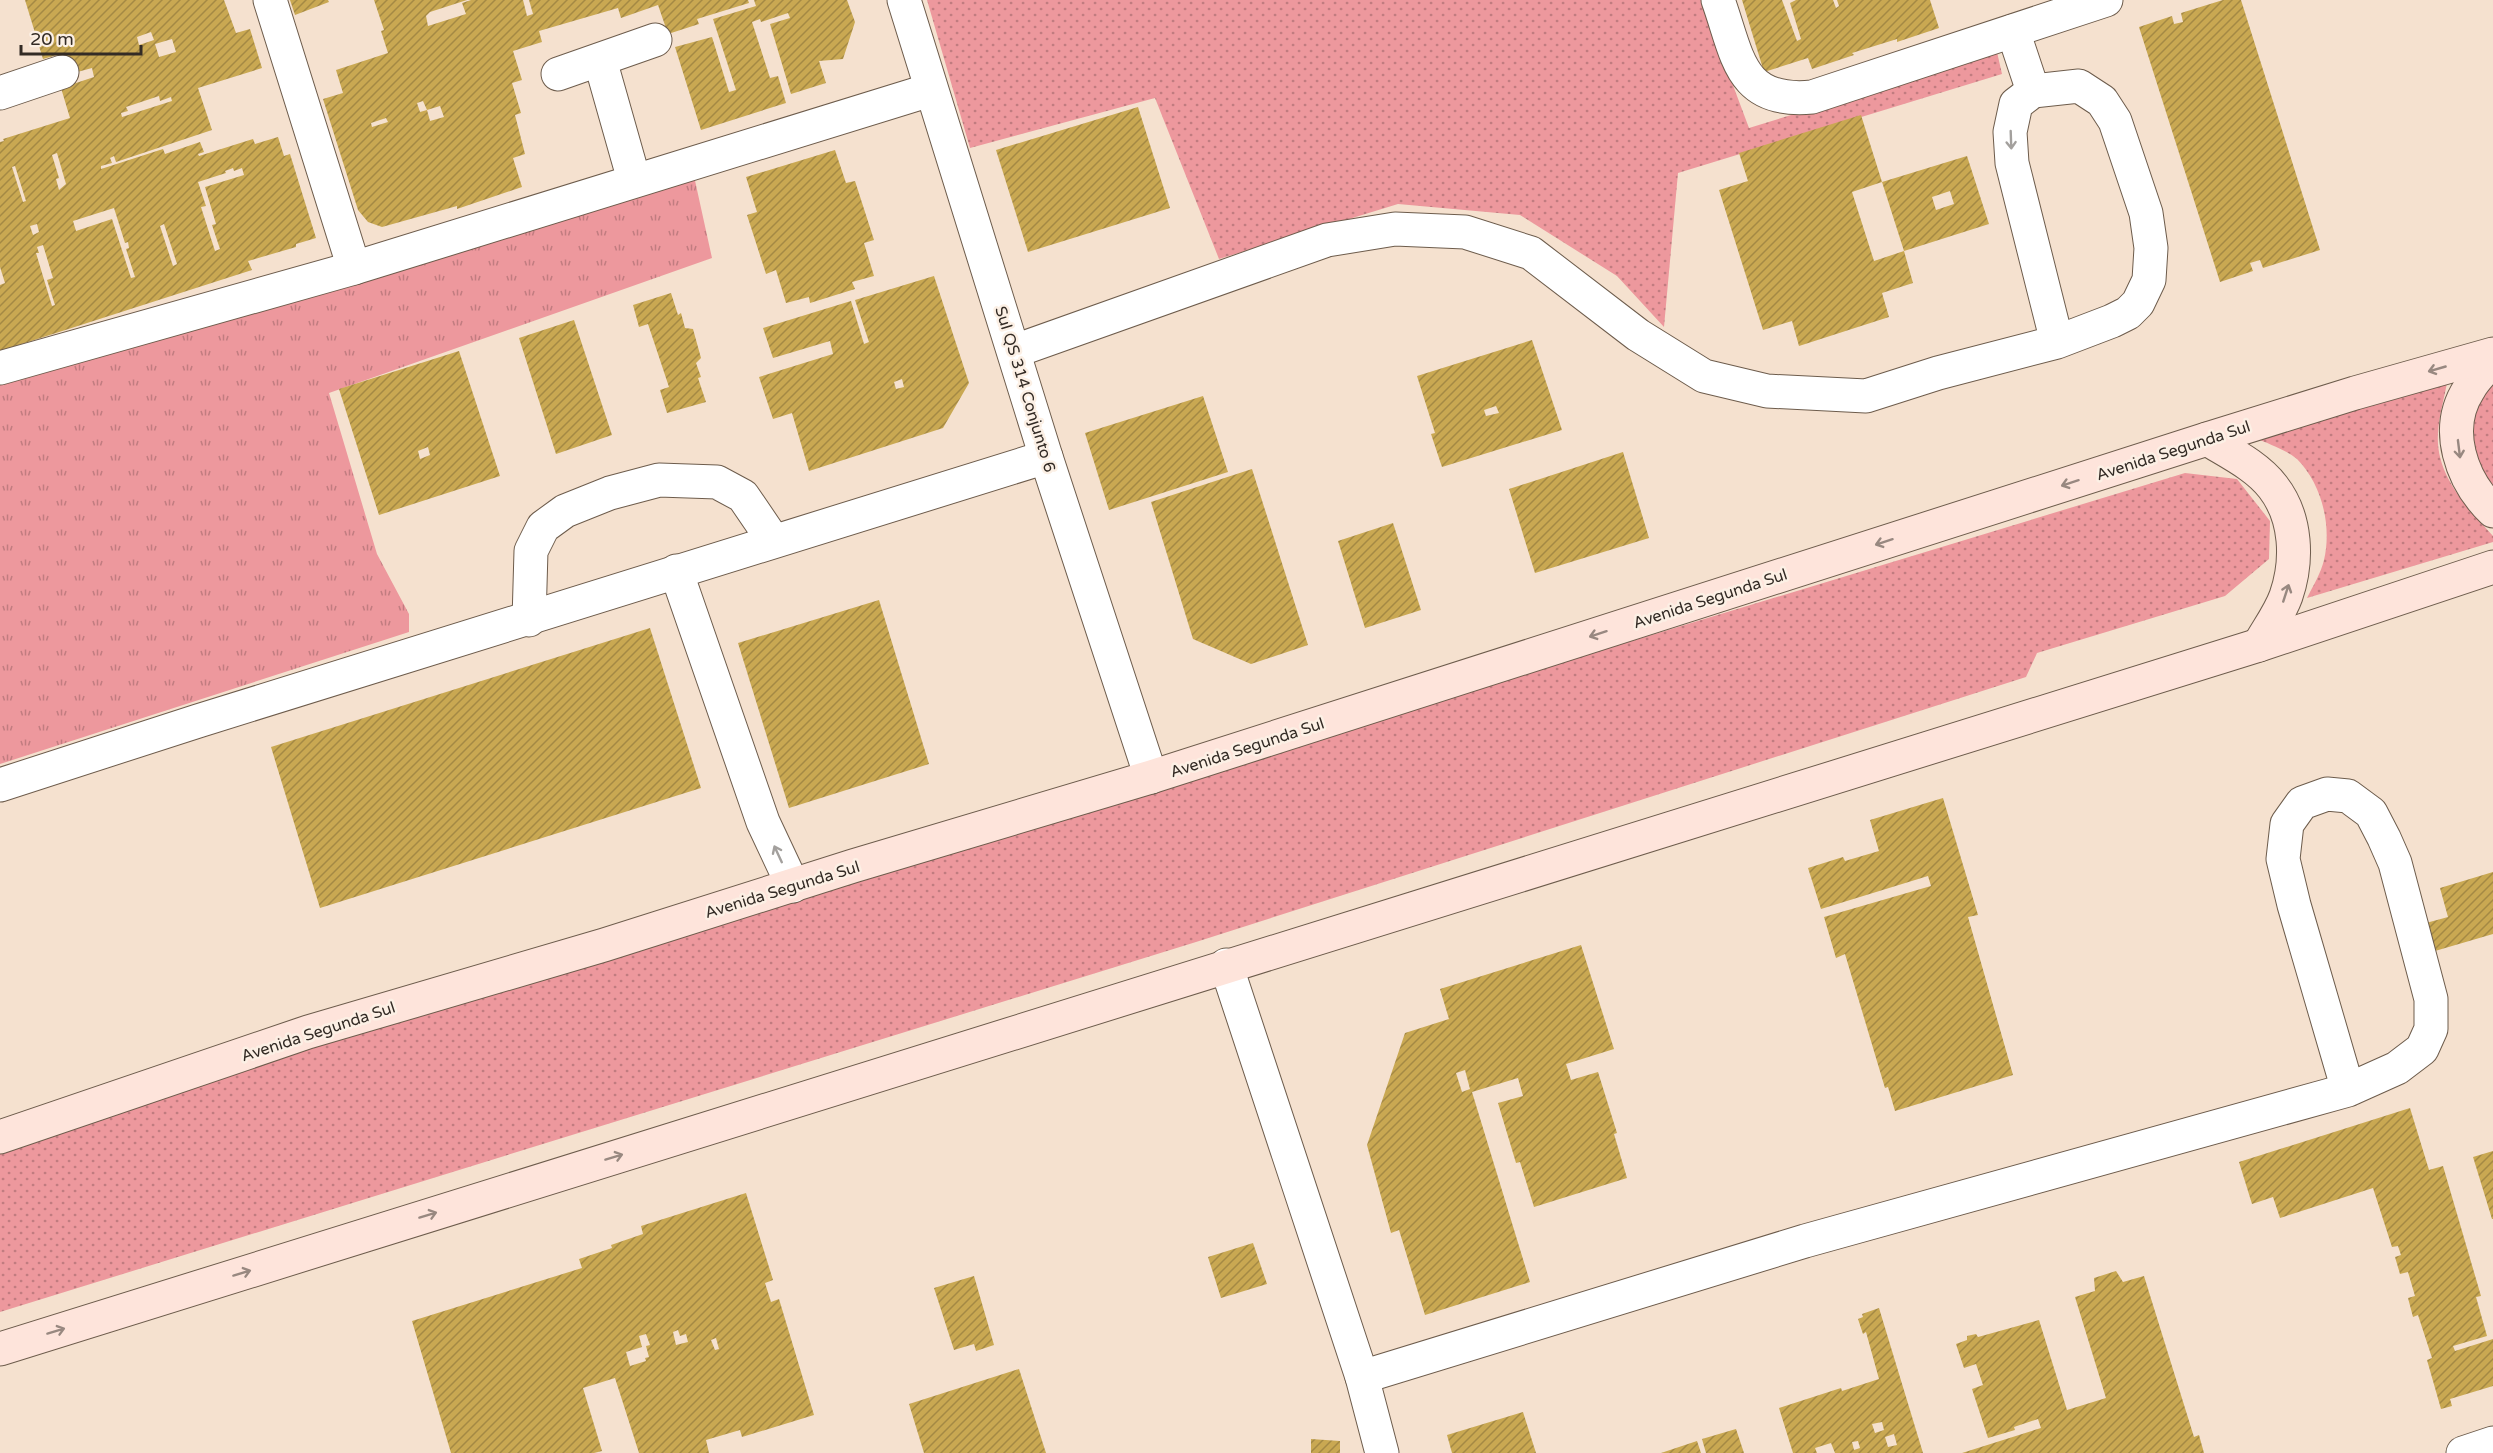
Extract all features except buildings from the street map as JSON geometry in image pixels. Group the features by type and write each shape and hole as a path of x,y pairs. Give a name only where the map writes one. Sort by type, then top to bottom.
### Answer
{"main road":[{"name":"Avenida Segunda Sul","path":"0,1137 308,1032 603,945 1151,777 2207,439 2355,393 2493,354"},
{"path":"2493,360 2468,389 2457,416 2457,453 2470,482 2493,511"},
{"path":"2207,439 2248,464 2273,486 2286,507 2294,535 2293,567 2286,597 2259,645"},
{"path":"0,1348 2259,645 2493,567"}],"street":[{"path":"270,0 354,268"},
{"name":"Sul QS 314 Conjunto 6","path":"904,0 930,90 1015,351 1046,457 1151,777"},
{"path":"1718,0 1741,64 1751,81 1763,92 1793,99 1812,97 2106,0"},
{"path":"2013,31 2033,91"},
{"path":"558,74 655,40"},
{"path":"600,60 634,180"},
{"path":"2,87 62,72"},
{"path":"1015,351 1327,240 1395,229 1465,232 1531,253 1638,335 1704,376 1767,391 1866,396 1938,373 2057,342 2128,313 2138,303 2149,280 2151,248 2146,213 2115,121 2102,101 2079,86 2033,91 2016,104 2010,132 2012,163 2057,342"},
{"path":"0,368 354,268 930,90"},
{"path":"0,786 198,721 529,620 773,540 1046,457"},
{"path":"529,620 531,551 543,527 565,511 610,493 659,480 717,482 743,496 773,540"},
{"path":"676,571 763,822 793,886"},
{"path":"1362,1377 1804,1241 2348,1090 2397,1068 2422,1049 2431,1029 2431,999 2395,863 2380,830 2371,813 2348,796 2327,794 2302,803 2287,824 2283,859 2294,905 2348,1090"},
{"path":"1226,965 1362,1377 1382,1453"},
{"path":"2463,1453 2493,1443"}],"green space":[{"path":"927,0 1701,0 1749,128 1997,52 2002,74 1678,173 1664,327 1617,276 1520,215 1398,204 1219,259 1155,98 970,148"},
{"path":"694,176 712,258 329,393 377,554 409,614 409,632 0,764 0,385"},
{"path":"2493,382 2493,496 2485,490 2465,415"},
{"path":"2447,383 2438,433 2438,448 2442,463 2463,502 2493,536 2493,542 2307,598 2319,575 2326,547 2326,520 2319,493 2306,469 2297,459 2256,438"},
{"path":"2185,473 2237,479 2270,521 2269,559 2225,596 2037,653 2026,677 1196,942 0,1312 0,1154 328,1043 1168,782"}]}
